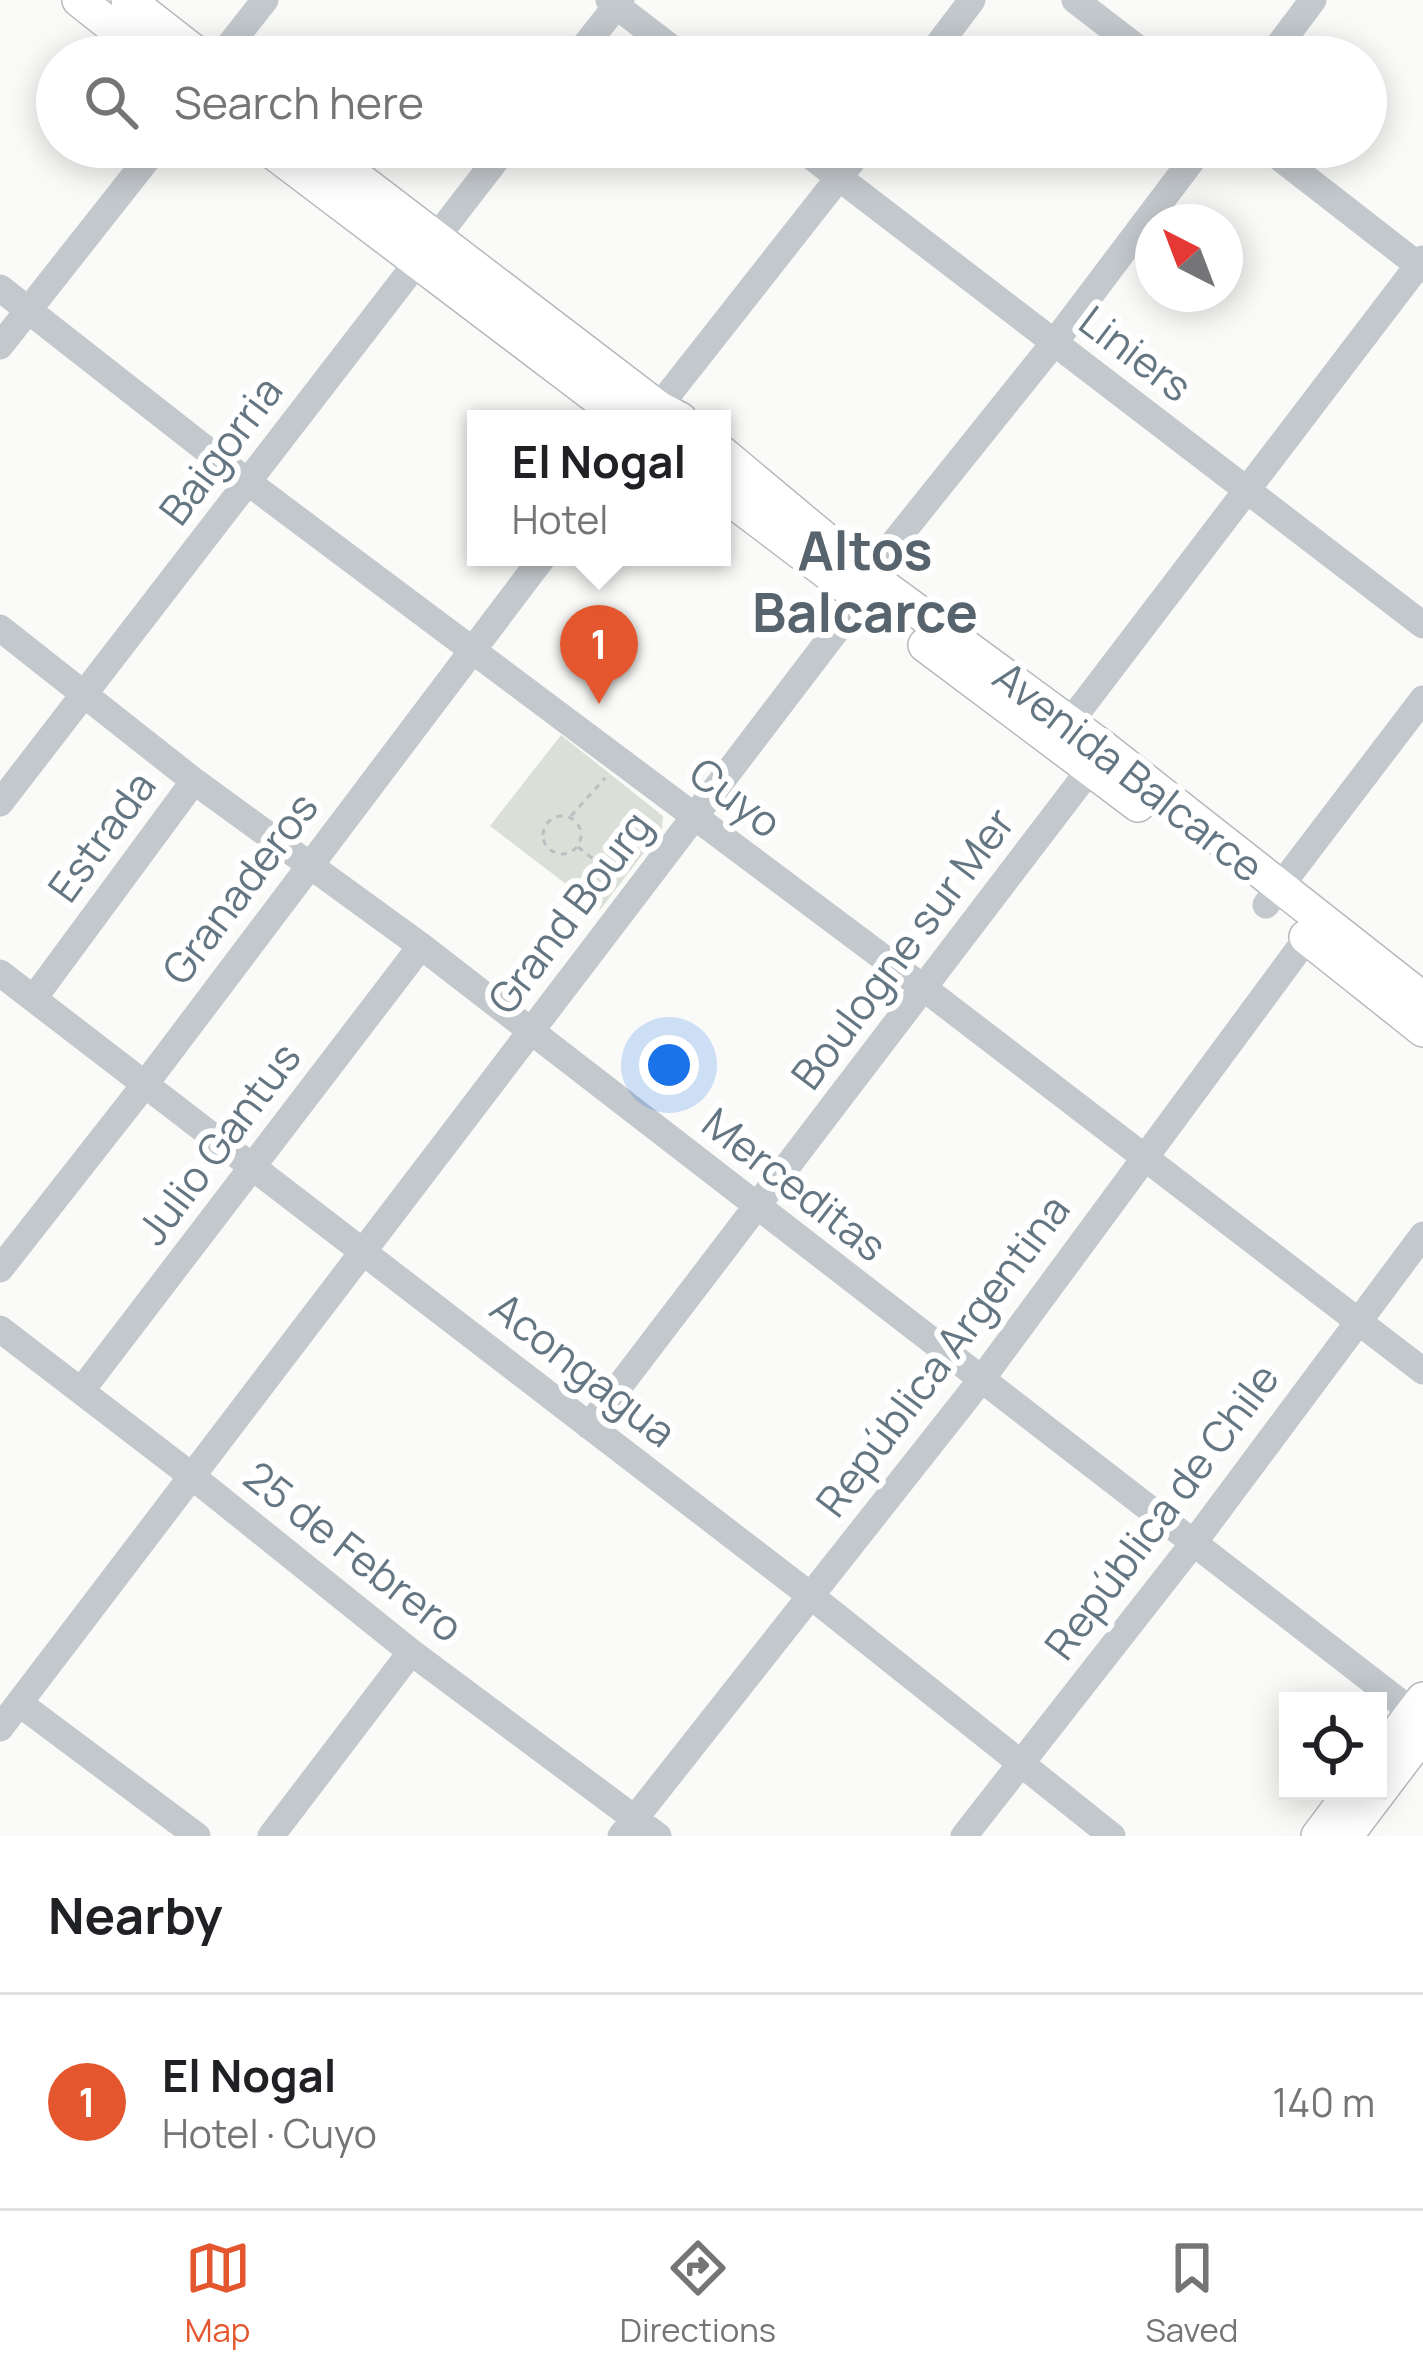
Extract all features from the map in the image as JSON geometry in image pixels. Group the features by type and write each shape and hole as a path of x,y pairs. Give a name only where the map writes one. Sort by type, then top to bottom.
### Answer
{"main road":[{"path":"79,0 124,36"},
{"path":"128,0 175,36"},
{"path":"298,168 656,410"},
{"path":"339,168 425,250 614,410"},
{"name":"Avenida Balcarce","path":"731,461 865,587 1096,756 1311,927 1423,1030"},
{"name":"Avenida Balcarce","path":"731,499 1070,722 1096,756"},
{"name":"Avenida Balcarce","path":"1311,927 1423,999"},
{"path":"1387,1748 1420,1717"},
{"path":"1346,1836 1420,1717"},
{"path":"1318,1836 1345,1800"}],"street":[{"path":"237,36 265,0"},
{"path":"944,36 971,0"},
{"path":"1075,0 1122,36"},
{"path":"1286,36 1313,0"},
{"path":"591,36 615,2 656,36"},
{"path":"0,346 141,168"},
{"name":"Baigorria","path":"0,803 489,168"},
{"name":"Liniers","path":"827,168 1423,626"},
{"path":"667,410 847,168"},
{"name":"Grand Bourg","path":"5,1720 1186,168"},
{"path":"1070,722 1421,265 1294,168"},
{"name":"Cuyo","path":"0,288 249,484 925,989 1423,1371"},
{"name":"Granaderos","path":"0,1269 536,566"},
{"name":"Merceditas","path":"0,628 194,781 421,946 1420,1717"},
{"path":"1272,896 1423,699"},
{"name":"Boulogne sur Mer","path":"589,1426 925,989 1096,756"},
{"name":"Estrada","path":"34,998 194,781"},
{"name":"República Argentina","path":"628,1827 981,1380 1311,927"},
{"name":"Julio Gantus","path":"81,1391 421,946"},
{"name":"Acongagua","path":"0,973 811,1596 1112,1836"},
{"name":"República de Chile","path":"964,1836 1192,1545 1423,1235"},
{"name":"25 de Febrero","path":"0,1329 193,1477 628,1827 658,1836"},
{"path":"271,1836 410,1652"},
{"path":"5,1720 197,1836"}],"path":[{"path":"570,818 620,761"},
{"path":"570,818 580,832 576,846 557,853 544,840 548,821 570,818"},
{"path":"576,846 636,893"}],"shaded area":[{"path":"561,735 663,816 662,829 600,910 490,826"}],"place":[{"name":"El Nogal","path":"599,704"}],"district":[{"name":"Altos Balcarce","path":"865,580"}]}
